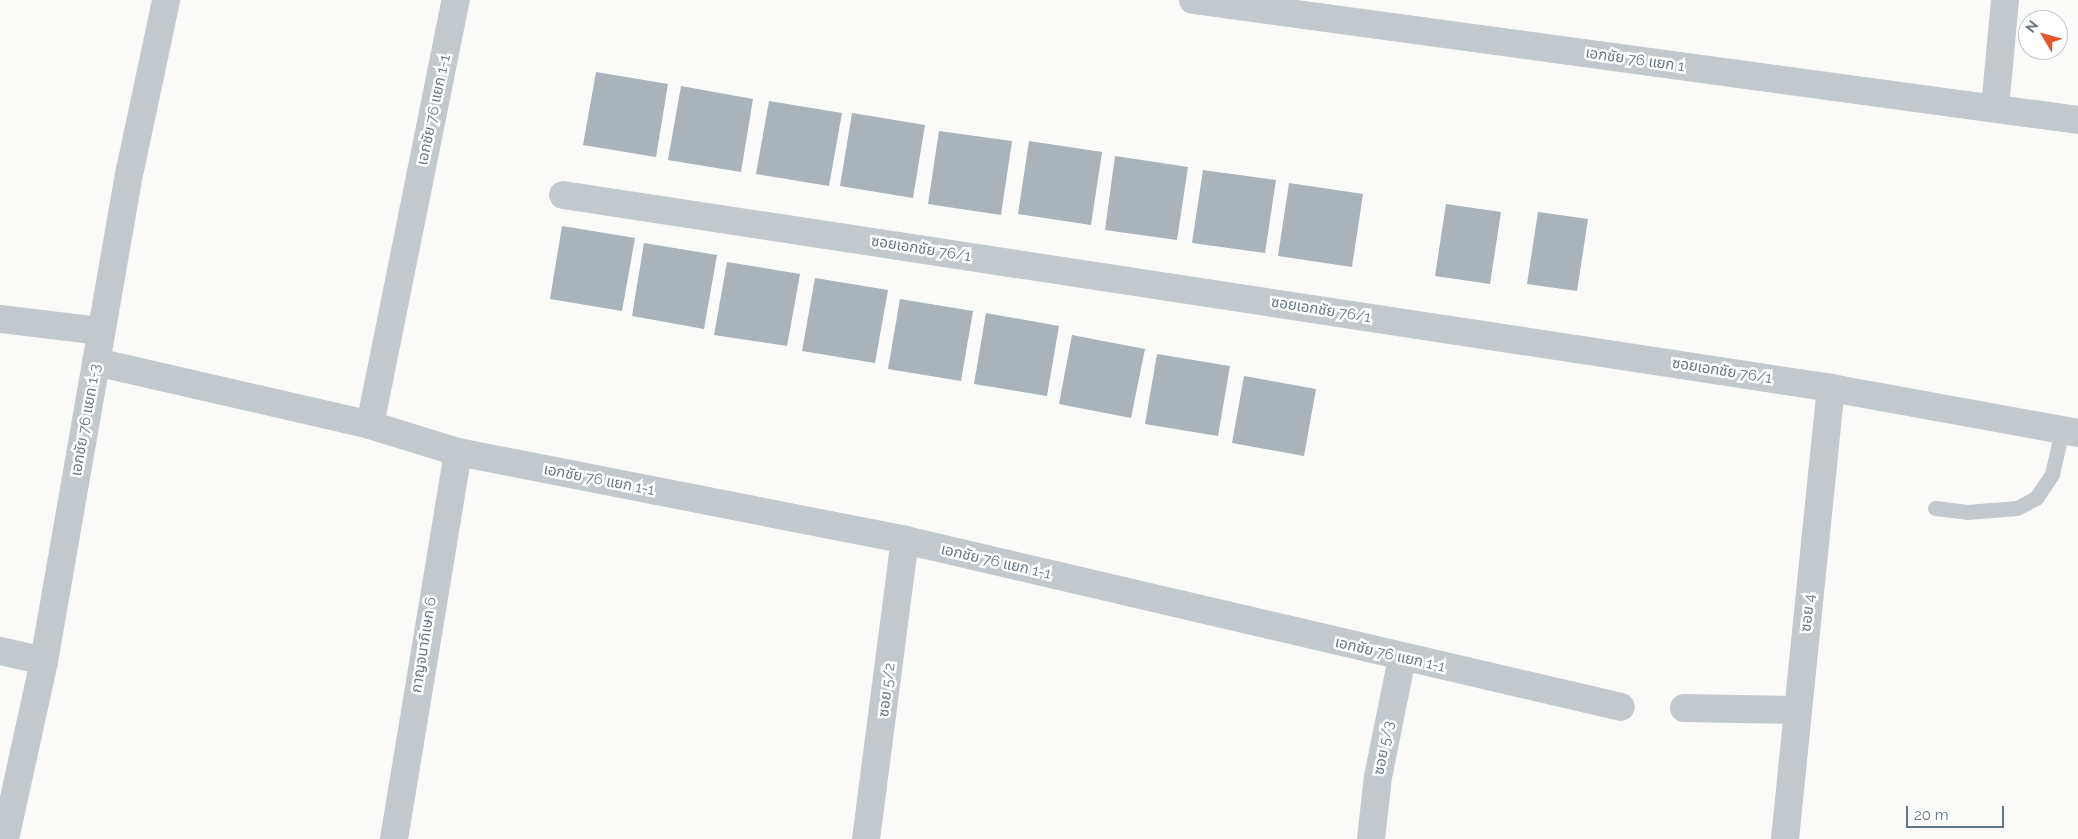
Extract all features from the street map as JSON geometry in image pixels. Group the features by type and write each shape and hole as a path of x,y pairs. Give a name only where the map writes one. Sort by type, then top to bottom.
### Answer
{"street":[{"name":"เอกชัย 76 แยก 1-3","path":"5,839 44,661 101,331 166,0"},
{"name":"เอกชัย 76 แยก 1-1","path":"370,425 456,0"},
{"name":"เอกชัย 76 แยก 1","path":"1193,0 2078,120"},
{"path":"1995,108 2004,0"},
{"name":"ซอยเอกชัย 76/1","path":"563,195 1831,388 2070,431"},
{"path":"0,319 101,331"},
{"name":"เอกชัย 76 แยก 1-1","path":"96,362 370,425 458,452 905,540 1402,658 1621,707"},
{"name":"ซอย 4","path":"1785,839 1831,388"},
{"name":"กาญจนาภิเษก 6","path":"394,839 458,452"},
{"name":"ซอย 5/2","path":"866,839 905,540"},
{"path":"0,651 44,661"},
{"name":"ซอย 5/3","path":"1371,839 1378,777 1402,658"},
{"path":"1684,708 1798,710"}],"lane":[{"path":"1935,508 1967,512 2017,508 2036,498 2052,474 2070,431"}],"building":[{"path":"596,72 668,84 656,157 583,145"},
{"path":"681,86 753,99 741,172 668,160"},
{"path":"769,101 842,113 829,186 756,174"},
{"path":"852,113 925,125 913,198 840,186"},
{"path":"939,131 1012,141 1001,215 928,204"},
{"path":"1029,141 1102,152 1091,225 1018,214"},
{"path":"1115,156 1188,167 1177,240 1105,230"},
{"path":"1203,170 1276,180 1265,253 1192,243"},
{"path":"1289,183 1363,194 1352,267 1278,256"},
{"path":"1446,204 1501,212 1490,284 1435,276"},
{"path":"1538,212 1588,219 1577,291 1527,284"},
{"path":"562,226 635,238 622,311 550,299"},
{"path":"644,243 717,255 704,329 632,316"},
{"path":"727,262 800,274 787,346 714,335"},
{"path":"815,278 888,290 875,363 802,351"},
{"path":"900,299 973,311 961,381 888,369"},
{"path":"986,313 1059,326 1047,396 974,384"},
{"path":"1072,335 1145,349 1131,418 1059,404"},
{"path":"1157,354 1230,366 1218,436 1145,424"},
{"path":"1244,376 1316,389 1304,456 1232,443"}]}
